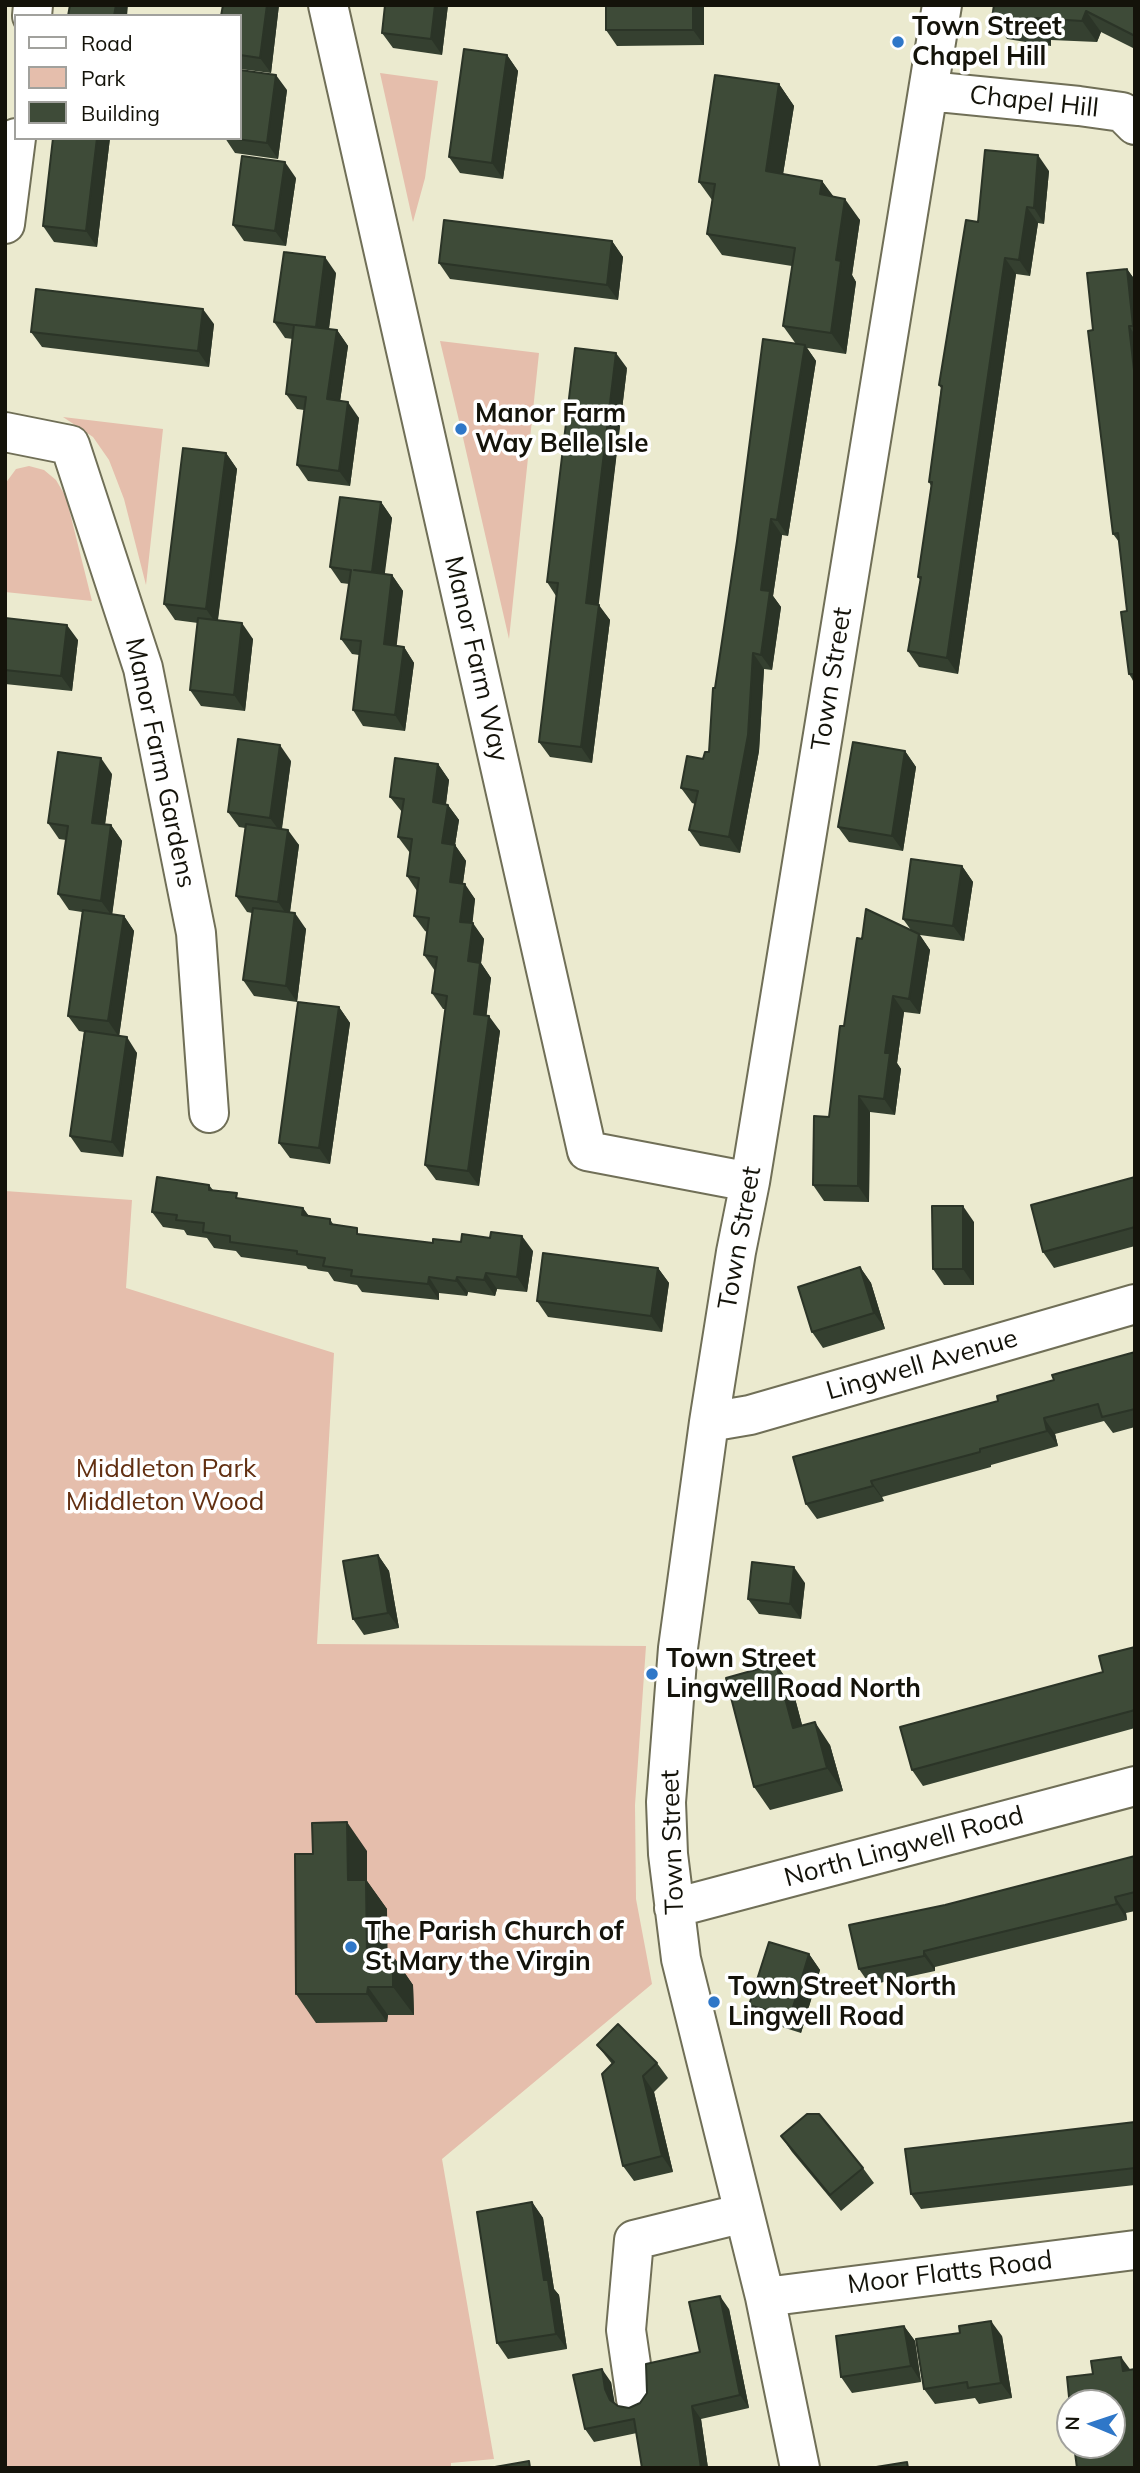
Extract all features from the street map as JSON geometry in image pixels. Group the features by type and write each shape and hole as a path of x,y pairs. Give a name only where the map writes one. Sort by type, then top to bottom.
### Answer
{"street":[{"name":"Manor Farm Way","path":"328,5 587,1151 750,1182"},
{"name":"Town Street","path":"800,2468 765,2297 681,1959 668,1854 667,1789 678,1648 709,1422 942,5"},
{"name":"Chapel Hill","path":"928,91 1122,112 1135,125"},
{"path":"5,224 16,140"},
{"name":"Manor Farm Gardens","path":"5,432 69,445 143,668 197,933 209,1113"},
{"name":"Lingwell Avenue","path":"709,1422 750,1415 1135,1304"},
{"name":"North Lingwell Road","path":"674,1908 1135,1786"},
{"path":"636,2399 626,2330 634,2240 744,2213"},
{"name":"Moor Flatts Road","path":"765,2297 1135,2250"}],"green space":[{"path":"380,73 438,81 425,178 413,222"},
{"path":"440,341 539,353 509,639 461,429"},
{"path":"63,417 163,429 146,585 124,499 109,460 93,437"},
{"path":"29,466 44,470 56,480 66,497 92,601 5,592 5,484 16,469"},
{"name":"Middleton Wood","path":"5,1191 132,1200 126,1288 334,1353 317,1644 646,1646 635,1805 636,1899 652,1984 442,2159 494,2459 451,2463 451,2468 5,2468"}],"building":[{"path":"70,5 116,5 114,14 68,14"},
{"path":"223,5 267,5 260,58 242,55 242,14 221,14"},
{"path":"385,5 435,5 431,39 382,33"},
{"path":"606,5 693,5 693,30 606,30"},
{"path":"994,5 1135,5 1135,36 1086,11 1082,21 1036,18 1036,25 992,18"},
{"path":"464,49 507,55 492,163 449,157"},
{"path":"242,70 276,75 267,143 242,140"},
{"path":"715,75 779,84 766,171 822,181 820,194 845,199 836,260 841,261 831,333 783,326 795,248 707,234 715,184 699,182"},
{"path":"53,140 97,140 86,231 43,226"},
{"path":"985,150 1038,155 1034,208 1027,207 1019,260 1005,258 947,658 908,651 921,577 918,577 942,386 939,385 966,220 978,222"},
{"path":"242,156 285,162 275,231 233,225"},
{"path":"444,220 612,241 607,285 439,263"},
{"path":"284,252 325,257 316,327 295,325 337,330 327,399 348,402 339,471 297,465 306,397 286,394 294,325 274,322"},
{"path":"1127,269 1133,326 1129,326 1135,379 1135,689 1133,674 1129,674 1121,612 1127,611 1118,533 1113,534 1088,331 1093,330 1087,273"},
{"path":"36,289 203,309 198,351 31,332"},
{"path":"763,339 805,345 777,520 771,519 761,590 770,591 761,655 753,653 748,735 729,837 689,830 698,791 681,788 687,756 703,759 705,752 709,752 713,688 737,541"},
{"path":"575,348 616,353 586,603 599,605 581,747 539,742 558,583 547,582"},
{"path":"183,448 226,453 206,609 164,604"},
{"path":"340,497 381,502 372,572 354,570 392,575 384,644 404,647 395,715 353,710 361,641 341,639 351,570 330,567"},
{"path":"5,618 67,625 61,676 5,670"},
{"path":"198,618 242,623 234,695 190,690"},
{"path":"238,739 280,745 270,818 228,812"},
{"path":"853,742 905,751 892,836 838,827"},
{"path":"58,752 101,758 92,823 111,825 101,901 58,894 68,826 48,823"},
{"path":"395,758 438,764 433,802 448,805 442,843 455,845 450,882 465,884 460,922 473,923 468,961 480,963 474,1014 489,1016 468,1171 425,1165 447,996 432,993 437,957 424,955 429,918 414,916 419,878 407,876 412,839 398,837 404,799 390,797"},
{"path":"246,824 288,830 278,902 236,896"},
{"path":"911,859 962,866 953,926 903,919"},
{"path":"253,908 295,913 286,986 243,980"},
{"path":"866,909 919,934 909,999 893,996 885,1053 890,1053 884,1099 859,1096 858,1186 813,1185 814,1116 829,1117 840,1026 844,1026 857,938 862,939"},
{"path":"83,910 124,916 108,1021 68,1016"},
{"path":"298,1002 339,1007 319,1148 279,1143"},
{"path":"85,1031 127,1037 112,1142 70,1136"},
{"path":"157,1177 209,1185 209,1190 237,1193 236,1198 303,1208 302,1215 330,1219 330,1224 357,1228 357,1234 433,1243 433,1239 461,1242 462,1234 490,1238 491,1232 522,1236 517,1277 486,1273 484,1280 457,1277 456,1281 429,1277 428,1284 351,1276 352,1270 323,1266 325,1258 297,1254 297,1251 230,1242 230,1236 203,1232 204,1223 176,1220 177,1215 152,1212"},
{"path":"1135,1177 1135,1227 1043,1252 1031,1205"},
{"path":"932,1206 963,1206 963,1269 933,1269"},
{"path":"543,1253 658,1268 651,1316 537,1301"},
{"path":"860,1267 874,1313 812,1332 798,1287"},
{"path":"1135,1352 1135,1409 1102,1417 1098,1404 1044,1418 1047,1431 871,1481 873,1486 806,1504 793,1457 998,1401 997,1396 1054,1380 1052,1375"},
{"path":"378,1555 388,1613 353,1619 343,1561"},
{"path":"752,1562 794,1567 790,1604 748,1599"},
{"path":"1135,1647 1135,1710 912,1770 900,1727 1103,1672 1099,1656"},
{"path":"776,1664 793,1728 815,1722 827,1768 754,1787 726,1678"},
{"name":"The Parish Church of St Mary the Virgin","path":"347,1822 348,1880 366,1880 367,1956 393,1956 393,1987 368,1987 367,1994 296,1994 295,1854 313,1854 312,1823"},
{"path":"1135,1856 1135,1892 1115,1897 1117,1904 924,1951 924,1956 859,1969 849,1925 945,1905"},
{"path":"769,1942 809,1954 790,2017 749,2005"},
{"path":"618,2024 657,2063 643,2076 662,2156 623,2166 602,2074 614,2062 597,2045"},
{"path":"807,2114 819,2114 863,2168 830,2195 781,2136"},
{"path":"1135,2122 1135,2168 911,2194 905,2149"},
{"path":"532,2202 544,2280 548,2280 556,2334 497,2343 477,2212"},
{"path":"720,2296 740,2395 692,2406 701,2468 642,2468 634,2419 585,2429 573,2375 602,2369 610,2400 618,2406 629,2408 640,2403 647,2393 646,2364 700,2352 689,2302"},
{"path":"991,2321 1001,2383 968,2388 967,2382 924,2389 916,2339 960,2333 959,2326"},
{"path":"904,2326 911,2366 841,2377 836,2336"},
{"path":"1121,2357 1123,2371 1135,2369 1135,2468 1077,2468 1076,2459 1126,2459 1126,2389 1068,2389 1067,2377 1093,2374 1091,2361"},
{"path":"529,2461 530,2468 495,2468 495,2467"},
{"path":"907,2462 908,2468 870,2468"}],"place":[{"name":"Town Street Chapel Hill","path":"898,42"},
{"name":"Manor Farm Way Belle Isle","path":"461,429"},
{"name":"Town Street Lingwell Road North","path":"652,1674"},
{"name":"The Parish Church of St Mary the Virgin","path":"351,1947"},
{"name":"Town Street North Lingwell Road","path":"714,2002"}],"park label":[{"name":"Middleton Park","path":"166,1469"}]}
